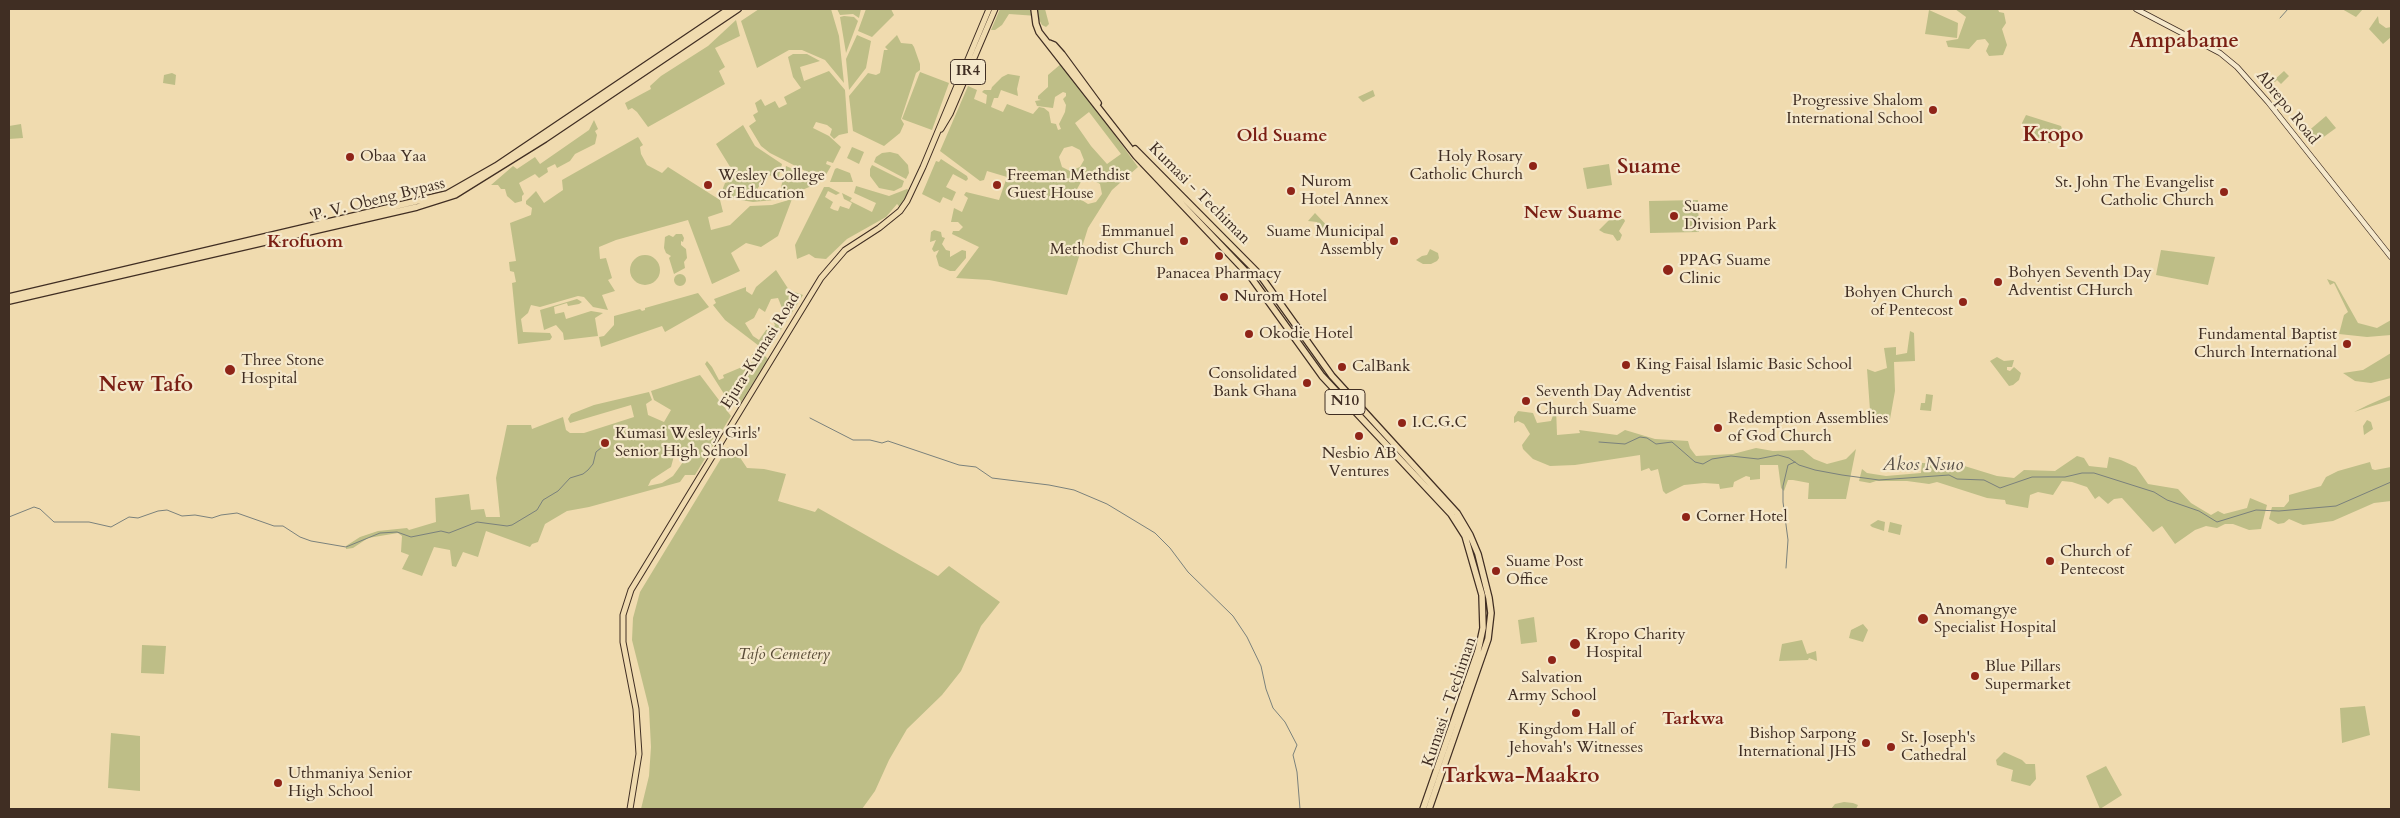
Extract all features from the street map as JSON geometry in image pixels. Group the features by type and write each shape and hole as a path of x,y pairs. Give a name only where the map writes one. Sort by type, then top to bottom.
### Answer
{"highway":[{"name":"P. V. Obeng Bypass","path":"9,302 417,207 455,195 537,144 706,28 729,9"},
{"name":"P. V. Obeng Bypass","path":"9,297 416,203 453,191 496,166 738,9"},
{"name":"N10","path":"1034,9 1036,24 1040,32 1050,43 1078,84 1136,156 1250,276 1327,382 1450,514 1465,536 1482,594 1483,628 1478,651 1423,809"},
{"name":"Kumasi - Techiman","path":"1050,43 1062,54 1137,152 1260,275 1332,376 1457,513 1470,535 1478,554 1489,598 1489,632 1429,809"},
{"path":"314,212 326,224"}],"main road":[{"name":"IR4","path":"937,134 989,9"},
{"name":"IR4","path":"937,134 947,122 995,9"},
{"name":"Abrepo Road","path":"2136,9 2220,53 2237,67 2268,102 2391,256"},
{"name":"Ejura-Kumasi Road","path":"630,809 639,754 636,709 623,642 623,615 630,590 821,278 844,250 879,228 900,211 917,182 937,134"}],"green space":[{"path":"759,9 831,9 839,36 844,83 825,60 802,50 789,50 757,68 741,21"},
{"path":"837,9 861,9 859,18 853,14 840,15"},
{"path":"866,9 891,9 894,15 872,37 858,31"},
{"path":"1000,9 1045,9 1049,24 1046,27 1042,25 1037,16 1009,14 1002,25 995,30 991,30"},
{"path":"1955,9 1998,9 1999,12 2004,13 2006,23 2002,29 2007,45 2003,55 1989,56 1986,51 1989,44 1985,39 1977,40 1969,49 1948,47 1946,41 1958,39 1966,17"},
{"path":"2342,9 2363,9 2356,17"},
{"path":"1929,10 1958,23 1957,38 1925,34"},
{"path":"2378,16 2379,23 2386,28 2391,27 2391,37 2383,44 2369,29"},
{"path":"840,17 854,17 858,21 846,53"},
{"path":"736,20 740,36 715,48 725,67 719,71 725,84 648,127 637,112 632,108 628,110 625,103 651,89 650,86 661,76 708,46"},
{"path":"857,35 871,41 866,68 849,90 846,59"},
{"path":"897,35 901,43 912,44 914,47 920,64 920,70 916,73 901,119 904,124 900,133 884,146 853,131 849,96 868,73 876,75 880,73 884,50 888,50 885,47"},
{"path":"793,54 807,54 820,61 800,67 804,81 829,71 845,90 848,133 839,135 834,139 830,135 832,129 827,125 816,122 813,128 829,136 841,147 833,163 827,161 826,164 831,166 823,180 770,153 761,146 749,126 756,121 753,115 758,112 755,103 761,99 765,106 775,101 779,108 787,104 784,97 801,88 793,77 788,57"},
{"path":"1062,63 1138,167 1112,190 1088,228 1067,295 989,280 956,278 979,247 952,234 953,231 959,231 963,227 958,222 951,222 954,208 962,212 968,198 964,195 966,192 999,200 1007,177 987,171 984,180 980,181 940,151 968,86 977,90 974,99 986,104 987,95 982,92 984,90 991,90 1002,77 1008,74 1020,76 1017,89 1018,96 1001,90 998,98 994,98 991,107 1003,112 1007,104 1033,114 1039,107 1044,108 1049,112 1051,123 1056,124 1058,130 1061,129 1059,124 1065,112 1066,105 1063,99 1066,93 1063,92 1055,97 1053,108 1037,106 1035,101 1041,100 1038,99 1038,96 1048,87 1048,75","holes":["1089,112 1121,154 1107,164 1091,146 1075,123","1072,146 1080,150 1084,160 1080,167 1070,171 1062,167 1059,157 1064,148","1091,179 1100,184 1102,194 1096,202 1088,204 1080,199 1077,189 1081,182"]},
{"path":"2284,71 2289,76 2281,84 2277,80 2273,81"},
{"path":"920,72 949,83 932,130 902,119"},
{"path":"172,73 176,75 175,85 163,83 164,75"},
{"path":"1373,90 1375,96 1363,102 1358,97"},
{"path":"2026,115 2061,126 2063,132 2060,134 2055,132 2051,135 2054,138 2051,143 2046,143 2045,139 2039,138 2035,134 2028,135 2024,131 2022,123"},
{"path":"2326,116 2336,128 2314,144 2306,133"},
{"path":"594,120 598,129 595,131 597,135 595,144 575,154 570,161 557,168 555,164 547,168 548,172 539,178 535,174 519,183 524,194 522,201 515,203 507,196 505,189 501,189 498,185 491,185 513,166 517,169 535,157 540,164 589,130"},
{"path":"21,124 23,138 9,139 9,126"},
{"path":"743,125 755,146 782,164 778,180 766,173 756,192 769,198 773,197 774,200 753,202 722,197 723,188 725,183 729,182 732,170 716,144"},
{"path":"638,137 643,145 640,147 641,154 647,165 662,173 668,167 720,200 723,212 708,217 711,230 730,225 750,206 772,205 792,199 778,236 761,247 746,243 731,253 740,271 712,284 688,220 616,240 599,247 600,259 606,258 612,278 608,280 615,291 602,295 608,310 593,307 584,297 578,296 540,307 531,305 528,313 521,319 523,332 550,333 552,337 550,340 518,344 512,283 516,282 514,272 510,271 509,262 516,261 510,223 531,215 532,208 526,204 526,201 536,191 544,203 563,190 562,180"},
{"path":"852,147 864,152 859,164 847,158"},
{"path":"882,153 898,154 908,165 909,173 906,179 874,162 876,157"},
{"path":"941,159 967,176 968,179 966,181 953,174 946,187 956,192 952,201 943,197 940,203 922,194 936,161 939,162"},
{"path":"1609,164 1612,185 1587,189 1583,168"},
{"path":"872,165 904,181 902,187 894,191 879,188 870,176"},
{"path":"786,166 819,181 819,183 778,200"},
{"path":"837,168 850,173 853,182 830,182"},
{"path":"856,186 889,196 907,189 910,191 900,207 897,204 886,217 847,239 826,259 815,258 809,254 797,259 795,245 824,187 829,187 840,193 836,195 828,191 825,197 833,202 830,208 838,211 840,206 849,209 852,203 844,199 842,193 852,198 850,201 872,212 876,203 854,193"},
{"name":"Suame Division Park","path":"1698,200 1699,232 1650,233 1649,201"},
{"path":"1315,213 1331,230 1323,232 1317,222 1308,221"},
{"path":"1611,218 1624,219 1625,221 1619,231 1622,235 1620,240 1617,241 1613,235 1599,230"},
{"path":"934,230 941,232 942,237 945,238 942,244 946,250 950,251 950,257 962,250 966,251 966,258 955,271 939,266 936,256 939,250 934,252 932,249 936,240 930,242 931,232"},
{"path":"676,234 682,234 684,238 683,242 681,241 681,245 686,249 687,258 684,262 685,268 674,274 669,258 671,256 666,253 664,248 665,237 669,235 673,237"},
{"path":"1430,249 1438,253 1439,258 1437,261 1431,264 1423,264 1416,260 1427,255"},
{"path":"2161,250 2215,257 2208,285 2156,275"},
{"path":"645,255 655,260 660,270 655,280 645,285 635,280 630,270 635,260"},
{"path":"776,270 789,290 803,295 767,352 725,320 713,305 716,303 714,299 746,287 746,291 752,295 756,287","holes":["778,298 784,313 775,317 773,321 775,325 772,330 766,330 759,340 753,336 745,323 754,318 759,308 765,312 771,299"]},
{"path":"678,274 682,274 686,280 682,286 678,286 674,282 674,278"},
{"path":"2327,279 2335,282 2358,323 2377,328 2391,320 2391,335 2367,337 2339,334 2344,315 2348,312 2334,283 2330,285"},
{"path":"698,293 709,307 665,332 662,326 601,347 599,337 604,336 614,325 614,316 640,309 642,311 645,308"},
{"path":"577,299 582,302 568,306 567,303 554,307 555,314 564,312 566,319 591,311 603,313 595,318 598,336 564,340 563,333 556,325 544,330 540,310"},
{"path":"1910,331 1914,333 1915,361 1894,362 1895,391 1888,425 1871,424 1867,369 1875,372 1887,368 1884,348 1896,347 1896,355 1907,353"},
{"path":"762,353 768,359 740,404 734,404 726,397 705,364 707,361 719,380 724,378 723,375 742,367 743,370 749,367 748,365 753,361 751,356 753,354 759,358"},
{"path":"2391,353 2391,378 2371,383 2355,381 2343,373 2363,370"},
{"path":"1997,357 2004,361 2014,360 2012,367 2007,367 2007,370 2010,371 2014,367 2021,373 2019,380 2013,385 2009,386 1990,361"},
{"path":"700,375 731,416 695,475 685,475 680,482 589,507 567,511 545,524 538,542 530,547 486,531 478,557 463,552 456,567 452,566 450,550 434,547 422,576 402,569 409,555 401,552 402,536 398,533 368,538 353,548 346,549 346,546 360,537 378,531 407,528 409,530 436,522 435,498 469,494 471,510 484,509 486,517 500,517 496,478 507,425 531,425 532,429 563,417 566,430 570,433 584,433 634,417 631,405 570,423 568,419 571,414 594,405 649,392 652,400 646,404 648,415 664,422 671,410 654,400 651,391","holes":["688,455 673,476 662,483 648,486 651,480 671,467 674,456"]},
{"path":"1926,394 1933,395 1931,411 1920,410 1921,403 1925,403"},
{"path":"2391,395 2391,400 2354,412 2368,405"},
{"path":"1556,407 1557,435 1580,433 1579,430 1617,435 1625,430 1655,439 1688,441 1690,448 1696,456 1733,454 1756,448 1773,451 1803,450 1814,459 1827,464 1846,459 1856,449 1846,499 1808,499 1809,483 1793,480 1788,480 1784,491 1781,488 1778,465 1760,465 1760,479 1750,480 1750,477 1746,476 1734,482 1733,487 1720,489 1719,484 1704,483 1684,485 1666,494 1663,491 1658,469 1651,471 1649,468 1641,471 1640,455 1575,465 1550,466 1533,459 1523,449 1522,445 1530,434 1524,424 1518,421 1514,423 1514,417 1518,411 1533,413 1537,423 1551,421"},
{"path":"2367,420 2371,422 2373,429 2364,435 2363,426"},
{"name":"Tafo Cemetery","path":"728,447 739,456 747,468 764,469 786,474 778,501 815,512 818,508 938,576 949,566 1000,602 981,626 961,671 942,695 907,729 889,760 875,791 862,809 641,809 649,776 651,747 649,708 632,640 633,618 640,592"},
{"path":"2077,456 2084,458 2089,466 2107,468 2109,457 2121,460 2136,467 2148,484 2178,489 2191,503 2211,515 2218,511 2224,514 2247,508 2250,498 2267,505 2261,529 2249,530 2233,524 2225,524 2217,528 2206,526 2195,530 2175,544 2162,526 2153,532 2122,498 2114,499 2108,504 2099,496 2095,499 2087,487 2072,482 2062,481 2053,495 2038,492 2030,495 2028,508 2006,504 2005,500 1987,498 1937,482 1929,484 1907,481 1876,481 1870,483 1859,481 1862,469 1867,473 1886,476 1921,473 1922,463 1958,464 1997,476 2014,478 2024,470 2055,471"},
{"path":"2370,462 2372,469 2375,470 2391,467 2391,501 2374,503 2333,521 2303,525 2289,519 2284,523 2278,524 2269,519 2272,507 2284,507 2289,501 2289,495 2321,486 2326,477 2338,471"},
{"path":"1878,520 1885,522 1884,531 1870,525"},
{"path":"1890,522 1902,525 1900,535 1888,532"},
{"path":"1534,617 1537,642 1521,644 1518,620"},
{"path":"1863,624 1868,630 1863,642 1849,638 1851,630"},
{"path":"1802,640 1807,654 1816,651 1817,661 1809,658 1808,660 1779,661 1782,644"},
{"path":"142,645 166,646 164,674 141,673"},
{"path":"2365,706 2370,735 2342,743 2340,708"},
{"path":"111,733 140,736 140,791 108,788"},
{"path":"2004,752 2022,760 2026,764 2035,764 2036,779 2030,786 2011,781 2013,770 1997,765 1996,760"},
{"path":"2106,766 2122,795 2100,809 2086,776"},
{"path":"1844,802 1858,805 1856,809 1831,809 1835,804"}],"waterway":[{"path":"2280,18 2288,9"},
{"path":"810,418 853,440 870,440 882,443 888,441 959,465 976,467 992,478 1074,490 1107,504 1155,533 1170,548 1188,572 1233,616 1247,637 1261,666 1266,689 1273,708 1285,722 1297,745 1293,755 1297,772 1300,809"},
{"name":"Akos Nsuo","path":"1599,442 1625,444 1640,437 1647,438 1656,444 1672,442 1695,462 1703,464 1712,459 1731,456 1758,459 1778,455 1789,458 1799,465 1842,475 1879,480 1949,475 1957,479 1984,480 2000,488 2032,477 2065,477 2082,473 2094,473 2154,492 2167,500 2199,511 2217,522 2256,510 2279,511 2336,506 2391,482"},
{"path":"9,517 34,507 40,509 54,522 89,522 111,527 129,517 138,518 158,511 167,510 182,516 195,515 212,518 237,513 274,526 283,526 300,537 311,541 346,547 380,533 397,532 411,537 441,531 449,533 477,522 512,525 537,510 543,500 558,491 570,478 583,474 588,470 593,464 596,452 607,443"},
{"path":"1786,568 1788,540 1783,486 1788,465 1795,462"}],"place":[{"name":"Progressive Shalom International School","path":"1933,110"},
{"name":"Obaa Yaa","path":"350,157"},
{"name":"Holy Rosary Catholic Church","path":"1533,166"},
{"name":"Wesley College of Education","path":"708,185"},
{"name":"Freeman Methdist Guest House","path":"997,185"},
{"name":"Nurom Hotel Annex","path":"1291,191"},
{"name":"St. John The Evangelist Catholic Church","path":"2224,192"},
{"name":"Suame Division Park","path":"1674,216"},
{"name":"Emmanuel Methodist Church","path":"1184,241"},
{"name":"Suame Municipal Assembly","path":"1394,241"},
{"name":"Panacea Pharmacy","path":"1219,256"},
{"name":"PPAG Suame Clinic","path":"1668,270"},
{"name":"Bohyen Seventh Day Adventist CHurch","path":"1998,282"},
{"name":"Nurom Hotel","path":"1224,297"},
{"name":"Bohyen Church of Pentecost","path":"1963,302"},
{"name":"Okodie Hotel","path":"1249,334"},
{"name":"Fundamental Baptist Church International","path":"2347,344"},
{"name":"King Faisal Islamic Basic School","path":"1626,365"},
{"name":"CalBank","path":"1342,367"},
{"name":"Three Stone Hospital","path":"230,370"},
{"name":"Consolidated Bank Ghana","path":"1307,383"},
{"name":"Seventh Day Adventist Church Suame","path":"1526,401"},
{"name":"I.C.G.C","path":"1402,423"},
{"name":"Redemption Assemblies of God Church","path":"1718,428"},
{"name":"Nesbio AB Ventures","path":"1359,436"},
{"name":"Kumasi Wesley Girls' Senior High School","path":"605,443"},
{"name":"Corner Hotel","path":"1686,517"},
{"name":"Church of Pentecost","path":"2050,561"},
{"name":"Suame Post Office","path":"1496,571"},
{"name":"Anomangye Specialist Hospital","path":"1923,619"},
{"name":"Kropo Charity Hospital","path":"1575,644"},
{"name":"Salvation Army School","path":"1552,660"},
{"name":"Blue Pillars Supermarket","path":"1975,676"},
{"name":"Kingdom Hall of Jehovah's Witnesses","path":"1576,713"},
{"name":"Bishop Sarpong International JHS","path":"1866,743"},
{"name":"St. Joseph's Cathedral","path":"1891,747"},
{"name":"Uthmaniya Senior High School","path":"278,783"}],"district":[{"name":"Ampabame","path":"2184,42"},
{"name":"Kropo","path":"2053,136"},
{"name":"Old Suame","path":"1282,137"},
{"name":"Suame","path":"1649,168"},
{"name":"New Suame","path":"1573,214"},
{"name":"Krofuom","path":"305,243"},
{"name":"New Tafo","path":"146,386"},
{"name":"Tarkwa","path":"1693,720"},
{"name":"Tarkwa-Maakro","path":"1521,777"}]}
